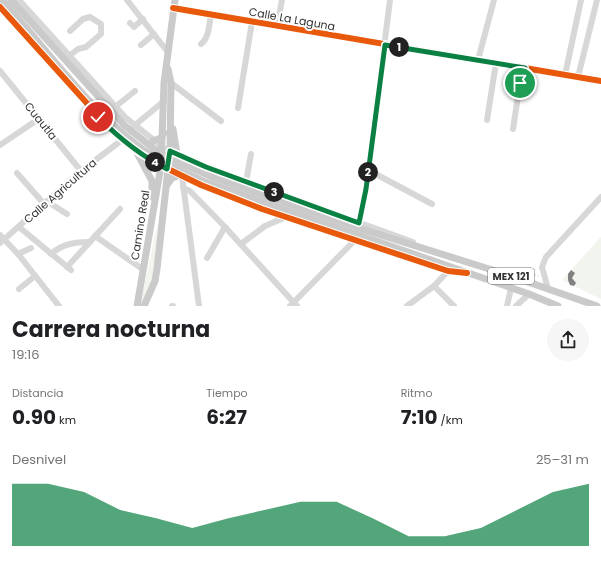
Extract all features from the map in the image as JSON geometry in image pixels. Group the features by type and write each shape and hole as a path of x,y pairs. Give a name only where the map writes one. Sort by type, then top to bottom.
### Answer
{"main road":[{"name":"MEX 121","path":"2,0 108,119 142,148 164,163 203,181 423,253 466,263 597,306"},
{"name":"MEX 121","path":"10,0 111,113 132,132 162,154 215,178 423,253 467,273 529,294 558,306"},
{"path":"144,306 157,269 165,189 164,167 174,153 170,118 171,83 167,51 175,0"},
{"name":"Camino Real","path":"137,306 164,167 164,102 167,59"},
{"path":"153,141 162,138 164,133"},
{"path":"136,151 152,181 153,191 147,250"},
{"path":"165,189 172,178 181,176"}],"street":[{"path":"19,0 115,107 134,126 163,148 246,182 466,263"},
{"path":"127,0 167,51"},
{"path":"277,26 282,0"},
{"path":"359,223 368,170 390,0"},
{"path":"478,60 494,0"},
{"path":"565,75 581,0"},
{"path":"578,77 597,0"},
{"path":"0,7 98,117 136,151 164,167 181,176 286,217 354,241 448,271 467,273"},
{"name":"Calle La Laguna","path":"173,8 601,81"},
{"path":"201,44 205,41 211,15"},
{"path":"69,56 78,49 86,46 101,34 100,24 90,17 83,19 70,31"},
{"path":"130,23 134,28 143,19"},
{"path":"238,108 252,22"},
{"path":"141,45 154,34"},
{"path":"487,120 496,63"},
{"path":"512,129 520,83 525,68"},
{"name":"Cuautla","path":"0,71 40,118 81,171"},
{"path":"171,83 221,121"},
{"path":"115,107 135,91"},
{"path":"134,126 164,102"},
{"path":"0,145 40,118"},
{"name":"Calle Agricultura","path":"1,239 19,227 81,171 122,140"},
{"path":"246,182 251,154"},
{"path":"368,170 432,204"},
{"path":"17,173 46,204 67,214"},
{"path":"181,176 199,306"},
{"path":"183,188 190,191 241,244 293,305 354,241"},
{"path":"548,289 542,267 546,257 601,197"},
{"path":"19,227 69,269 95,236 120,209"},
{"path":"241,244 265,226 286,217"},
{"path":"207,258 225,227"},
{"path":"95,236 141,268"},
{"path":"1,239 18,254 59,306"},
{"path":"51,254 62,246 76,242 90,242"},
{"path":"18,254 31,248"},
{"path":"407,306 434,286 448,271"},
{"path":"19,289 35,276"},
{"path":"434,286 454,306"},
{"path":"507,306 510,288"},
{"path":"516,306 529,294"}],"shaded area":[{"path":"158,222 153,278 140,306"},
{"path":"601,237 601,299 562,280"}],"building":[{"path":"571,270 575,273 572,278 576,283 574,286 570,285 568,280 568,274"}],"cycle path":[{"path":"0,7 112,131 136,151 158,164 201,185 262,209 448,271 467,273"},
{"path":"173,8 601,81"}],"route":[{"path":"98,117 136,151 167,169 170,151 206,167 359,223 366,189 385,45 525,68 520,83"}]}
